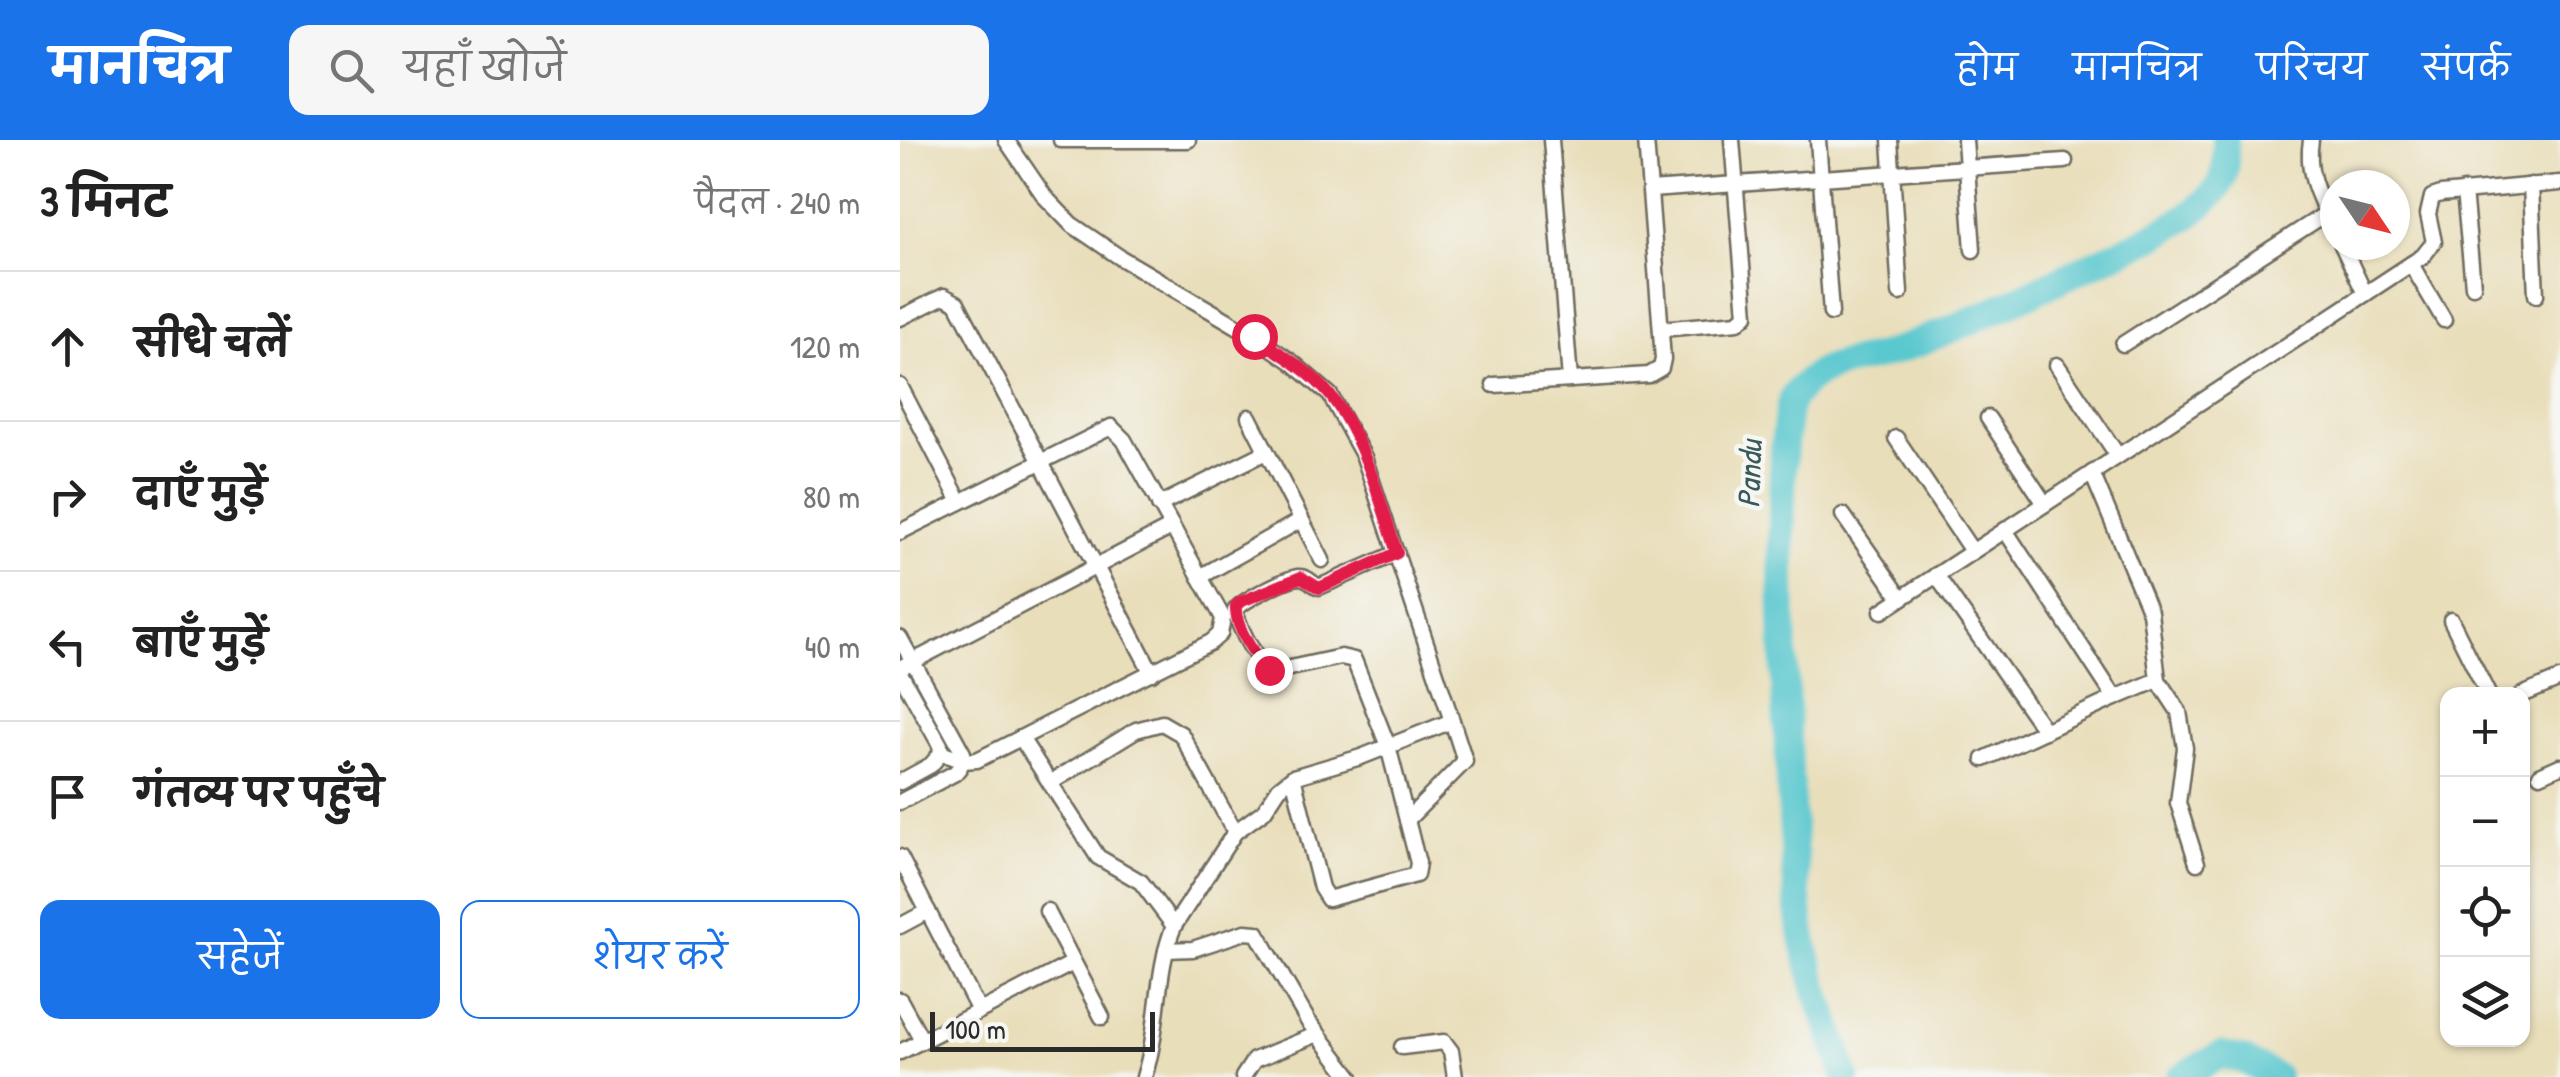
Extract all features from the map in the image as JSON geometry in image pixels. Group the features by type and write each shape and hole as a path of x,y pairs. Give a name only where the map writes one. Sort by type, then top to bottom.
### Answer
{"street":[{"path":"1006,140 1045,197 1070,224 1254,336 1330,395 1364,458 1465,761 1407,820"},
{"path":"1061,140 1188,140"},
{"path":"1552,140 1570,380"},
{"path":"1494,385 1656,373 1661,368 1646,140"},
{"path":"1661,329 1738,322 1746,315 1732,140"},
{"path":"1818,140 1831,313"},
{"path":"1890,140 1900,292"},
{"path":"1965,140 1973,250"},
{"path":"2312,140 2309,166 2320,198"},
{"path":"1650,190 2066,161"},
{"path":"1882,610 2431,249 2434,242 2428,214 2432,198 2560,183"},
{"path":"2530,186 2536,295"},
{"path":"2464,192 2473,286"},
{"path":"2124,344 2320,218"},
{"path":"2349,260 2365,294"},
{"path":"2410,264 2444,320"},
{"path":"900,318 935,298 944,296 957,304 1152,674"},
{"path":"2057,366 2118,456"},
{"path":"900,386 960,502"},
{"path":"1249,416 1322,560"},
{"path":"1988,418 2045,504"},
{"path":"900,532 1111,426 1124,440 1223,618 1220,634 1152,674 977,760 962,761 941,753"},
{"path":"1896,438 1972,551"},
{"path":"1159,505 1266,452"},
{"path":"2092,473 2150,612 2158,680 2179,712 2185,748 2178,804 2197,863"},
{"path":"1843,515 1901,598"},
{"path":"1200,576 1302,520"},
{"path":"904,668 1170,528"},
{"path":"2005,530 2115,698"},
{"path":"1293,777 1321,888 1328,899 1416,874 1418,863 1388,746 1354,660 1342,656 1269,670 1234,611 1240,602 1295,578 1306,578 1319,588 1397,553"},
{"path":"1936,574 2045,731"},
{"path":"2451,620 2484,687"},
{"path":"900,638 904,668 941,753 932,765 900,782"},
{"path":"900,802 955,773 962,761 961,748 904,668"},
{"path":"2530,692 2560,679"},
{"path":"1984,759 2158,680"},
{"path":"1144,1077 1166,950 1174,926 1235,832 1264,810 1279,788 1293,777 1452,721"},
{"path":"1050,783 1136,730 1154,723 1170,725 1181,734 1235,832"},
{"path":"1021,738 1098,857 1141,882 1174,926"},
{"path":"2540,774 2560,766"},
{"path":"900,857 980,1011"},
{"path":"900,926 928,911"},
{"path":"1047,912 1102,1017"},
{"path":"1166,950 1192,950 1245,932 1257,932 1318,1034 1350,1077"},
{"path":"900,1052 1073,963"},
{"path":"900,1000 922,1040"},
{"path":"1243,1077 1254,1060 1318,1034"},
{"path":"1402,1048 1444,1042 1451,1052 1455,1077"}],"waterway":[{"name":"Pandu","path":"1846,1077 1810,968 1797,892 1782,565 1782,486 1786,427 1793,397 1826,370 1893,352 1944,332 2180,221 2210,198 2220,184 2225,169 2225,140"},
{"name":"Pandu","path":"2181,1077 2221,1055 2243,1060 2276,1077"}],"route":[{"path":"1254,336 1330,395 1364,458 1397,553 1319,588 1306,578 1295,578 1240,602 1235,616 1269,670"}]}
